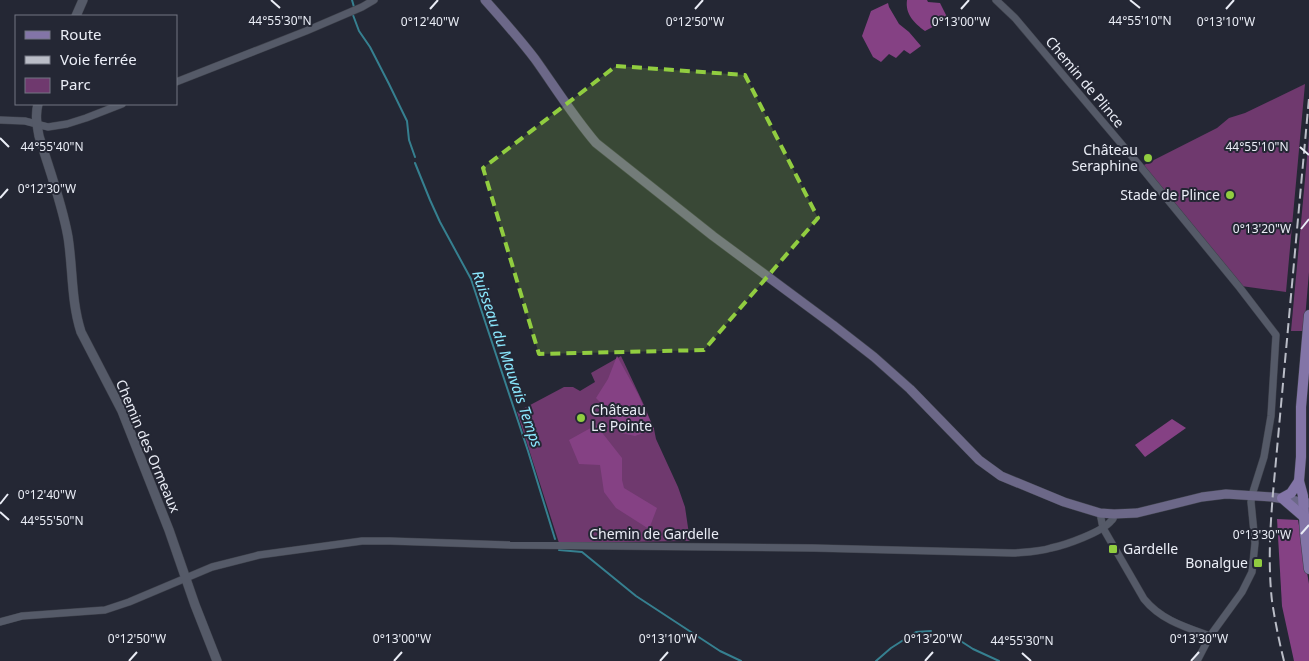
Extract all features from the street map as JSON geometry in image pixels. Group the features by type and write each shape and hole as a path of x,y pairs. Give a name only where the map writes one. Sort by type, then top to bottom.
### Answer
{"main road":[{"path":"485,0 511,28 580,124 596,142 713,236 874,356 943,422 979,460 1001,476 1064,502 1114,514 1137,513 1202,497 1226,494 1307,501"},
{"path":"1307,501 1299,481 1301,407 1309,315"},
{"path":"1301,456 1306,468 1309,569"},
{"path":"1282,498 1291,493 1299,481"},
{"path":"1282,498 1307,515"}],"street":[{"path":"76,15 82,0"},
{"path":"178,81 306,32 374,0"},
{"name":"Chemin de Plince","path":"996,0 1015,18 1140,166 1275,333 1271,416 1264,457 1252,495 1251,505 1256,544 1252,572 1242,592 1210,636 1198,661"},
{"name":"Chemin des Ormeaux","path":"38,105 37,124 68,235 77,320 81,332 122,411 217,661"},
{"path":"0,120 25,121 48,127 67,124 119,105"},
{"path":"1100,512 1103,528 1151,608 1177,624 1210,636"},
{"name":"Chemin de Gardelle","path":"0,622 22,616 105,610 129,602 212,567 259,555 362,541 1013,553 1033,552 1074,542 1103,528 1111,522 1114,514"}],"highlighted area":[{"path":"616,66 745,75 818,218 704,350 539,354 483,168"}],"green space":[{"name":"Stade de Plince","path":"1305,84 1286,292 1241,286 1142,166 1217,128 1229,118 1245,113"},
{"path":"1309,136 1309,272 1304,331 1291,331"},
{"path":"621,356 678,487 685,507 690,541 559,543 517,412 564,387 573,387 580,391 595,382 591,373"}],"shaded area":[{"path":"907,0 927,0 928,2 940,3 948,19 925,31 911,18 907,10"},
{"path":"888,3 899,24 921,46 910,54 904,50 896,58 889,54 881,62 873,57 862,36 871,11"},
{"path":"617,356 638,394 654,429 635,436 621,433 608,410 596,398 608,379"},
{"path":"1172,419 1186,428 1145,457 1135,445"},
{"path":"596,425 622,458 624,488 657,508 649,529 616,508 604,492 600,465 579,464 569,440"},
{"path":"1277,519 1298,520 1309,584 1309,661 1294,661 1282,606"}],"waterway":[{"name":"Ruisseau du Mauvais Temps","path":"352,0 354,7"},
{"name":"Ruisseau du Mauvais Temps","path":"353,15 359,31 370,47 407,121 409,140 415,157"},
{"name":"Ruisseau du Mauvais Temps","path":"415,163 440,222 471,279 555,539"},
{"name":"Ruisseau du Mauvais Temps","path":"559,550 582,552 636,596 720,651 741,661"},
{"name":"Ruisseau du Mauvais Temps","path":"876,661 891,648 916,632 931,631"},
{"name":"Ruisseau du Mauvais Temps","path":"939,634 956,638 973,649 999,661"}],"railway":[{"path":"1284,661 1272,601 1270,534 1309,98"}],"place":[{"name":"Château Seraphine","path":"1148,158"},
{"name":"Stade de Plince","path":"1230,195"},
{"name":"Château Le Pointe","path":"581,418"},
{"name":"Gardelle","path":"1113,549"},
{"name":"Bonalgue","path":"1258,563"}]}
